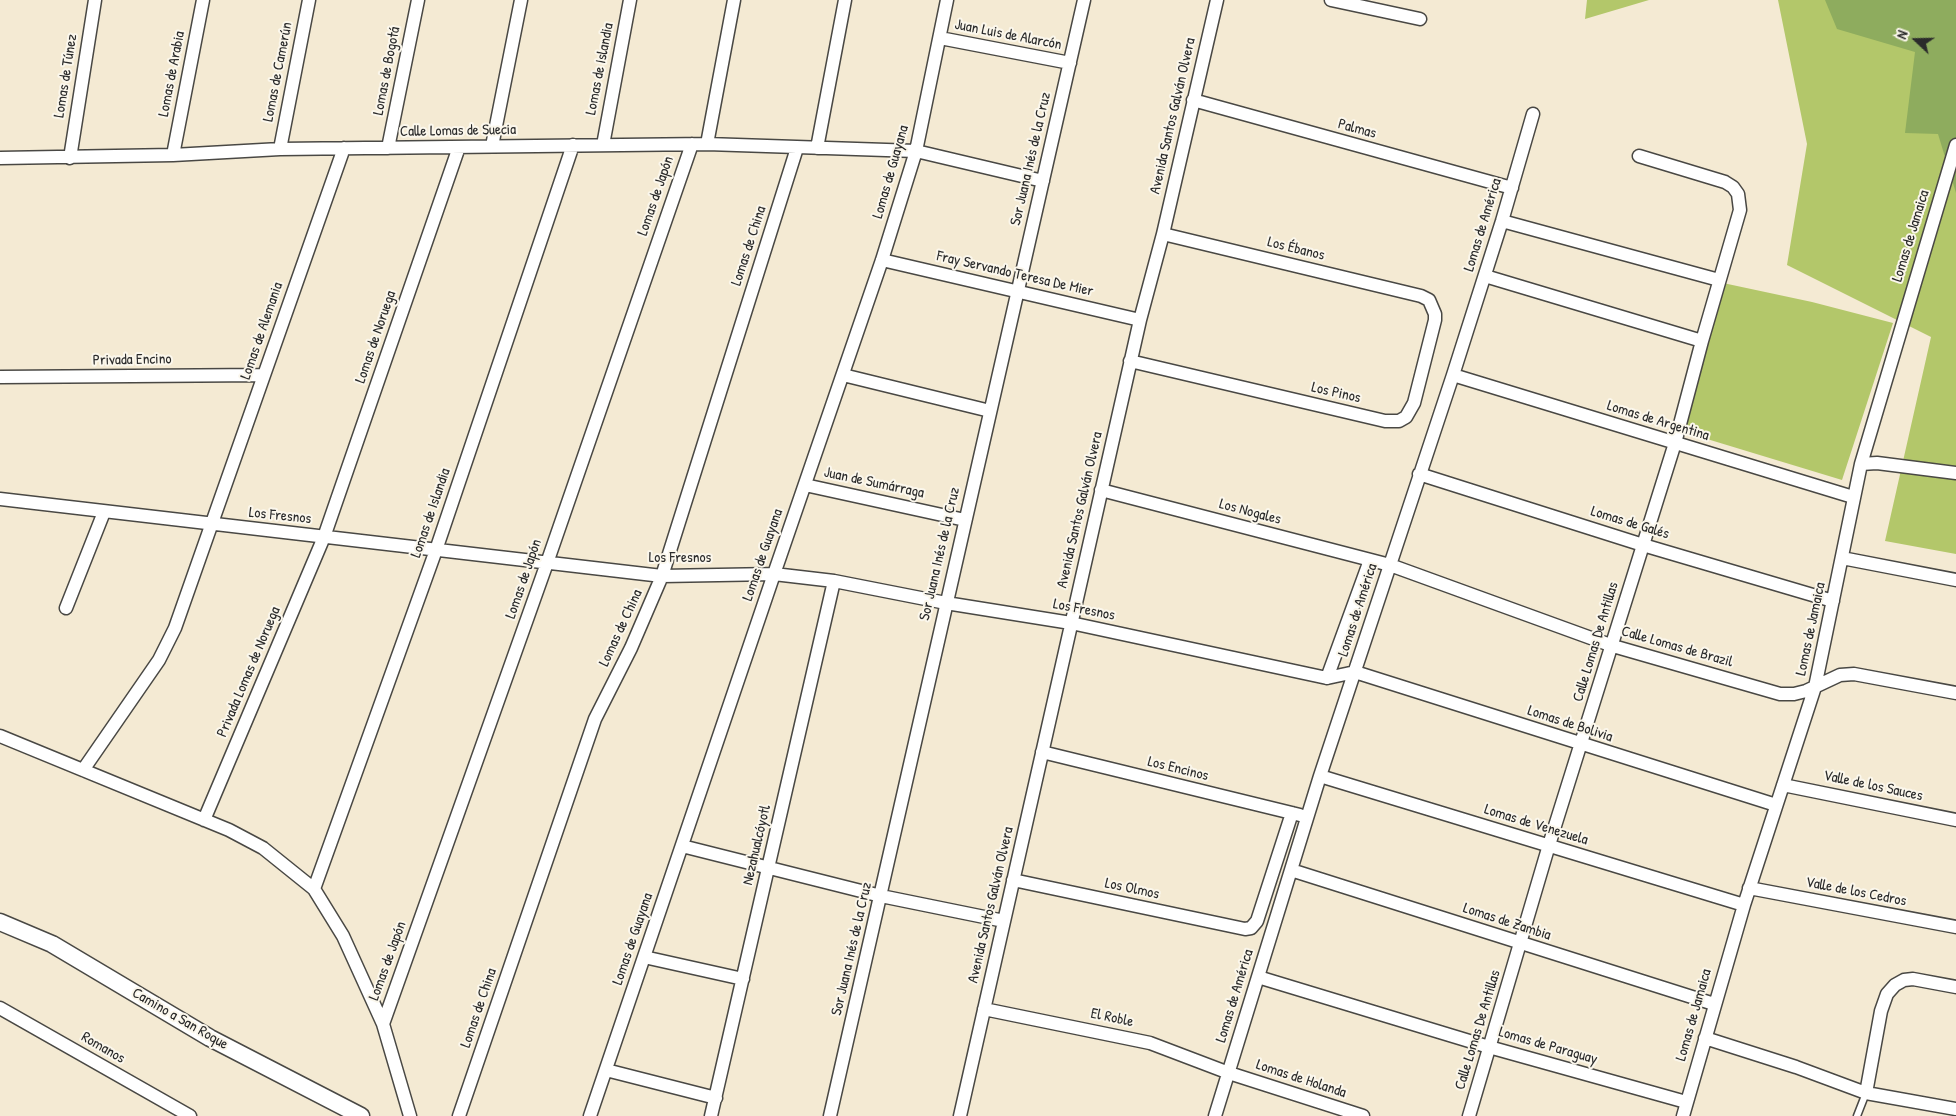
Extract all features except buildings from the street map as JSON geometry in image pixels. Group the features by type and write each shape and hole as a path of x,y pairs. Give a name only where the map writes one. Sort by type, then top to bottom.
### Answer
{"street":[{"name":"Lomas de Túnez","path":"70,158 95,0"},
{"name":"Lomas de Arabia","path":"173,155 203,0"},
{"name":"Lomas de Camerún","path":"280,149 309,0"},
{"name":"Lomas de Bogotá","path":"388,148 418,0"},
{"path":"492,146 521,0"},
{"name":"Lomas de Islandia","path":"603,145 630,0"},
{"path":"706,144 734,0"},
{"path":"817,148 845,0"},
{"name":"Lomas de Guayana","path":"590,1116 882,260 916,152 947,0"},
{"name":"Sor Juana Inés de la Cruz","path":"830,1116 1084,0"},
{"name":"Avenida Santos Galván Olvera","path":"960,1116 1130,361 1163,234 1218,0"},
{"path":"1331,0 1420,19"},
{"name":"Juan Luis de Alarcón","path":"940,38 1070,63"},
{"name":"Palmas","path":"1193,100 1512,188"},
{"name":"Lomas de América","path":"1215,1116 1320,776 1485,276 1533,114"},
{"name":"Lomas de Japón","path":"383,1024 547,563 692,144"},
{"name":"Calle Lomas de Suecia","path":"0,158 173,155 280,149 706,144 916,152 1043,181"},
{"name":"Lomas de Islandia","path":"314,889 436,550 573,145"},
{"name":"Lomas de Jamaica","path":"1683,1116 1744,904 1815,687 1860,464 1956,145"},
{"name":"Lomas de Noruega","path":"324,537 459,147"},
{"name":"Lomas de Alemania","path":"83,770 159,660 175,628 344,148"},
{"name":"Lomas de China","path":"459,1116 595,719 631,648 662,576 797,148"},
{"name":"Calle Lomas De Antillas","path":"1469,1116 1549,845 1613,646 1675,443 1740,210 1738,194 1733,187 1725,182 1639,156"},
{"path":"1502,221 1719,280"},
{"name":"Los Ébanos","path":"1163,234 1421,296"},
{"name":"Fray Servando Teresa De Mier","path":"882,260 1140,320"},
{"path":"1485,276 1702,341"},
{"name":"Los Pinos","path":"1130,361 1385,422 1399,421 1406,417 1414,403 1435,320 1435,314 1429,300 1421,296"},
{"name":"Privada Encino","path":"0,377 264,375"},
{"path":"843,375 990,411"},
{"name":"Lomas de Argentina","path":"1453,375 1853,497"},
{"path":"1860,464 1877,463 1956,473"},
{"name":"Lomas de Galés","path":"1419,474 1644,545 1833,601"},
{"name":"Juan de Sumárraga","path":"805,485 965,520"},
{"name":"Los Nogales","path":"1101,490 1390,565"},
{"name":"Los Fresnos","path":"0,499 662,576 774,574 834,581 946,603 1071,624 1327,678 1355,672"},
{"path":"66,608 104,512"},
{"name":"Privada Lomas de Noruega","path":"204,820 324,537"},
{"path":"1842,558 1956,580"},
{"path":"1327,678 1370,560"},
{"name":"Calle Lomas de Brazil","path":"1390,565 1613,646 1780,694 1794,694 1815,687 1840,675 1854,674 1956,693"},
{"name":"Nezahualcóyotl","path":"711,1116 834,581"},
{"name":"Lomas de Bolivia","path":"1355,672 1776,805"},
{"path":"0,736 204,820 263,848 314,889 343,936 383,1024 410,1116"},
{"name":"Los Encinos","path":"1042,752 1307,817"},
{"name":"Lomas de Venezuela","path":"1320,776 1744,904"},
{"name":"Valle de los Sauces","path":"1783,784 1956,820"},
{"name":"Los Olmos","path":"1013,880 1245,929 1252,928 1257,921 1292,813"},
{"path":"682,846 881,896 1004,921"},
{"name":"Lomas de Zambia","path":"1291,870 1714,1004"},
{"name":"Valle de los Cedros","path":"1749,888 1956,927"},
{"name":"Camino a San Roque","path":"0,922 52,944 210,1038 361,1116"},
{"path":"644,957 743,979"},
{"name":"Lomas de Paraguay","path":"1258,977 1489,1047 1686,1102"},
{"path":"1866,1093 1881,1011 1887,994 1895,984 1913,979 1956,987"},
{"name":"Romanos","path":"0,1008 190,1116"},
{"name":"El Roble","path":"984,1009 1150,1043 1229,1073"},
{"path":"1704,1038 1796,1067 1866,1093 1956,1109"},
{"path":"606,1070 716,1098"},
{"name":"Lomas de Holanda","path":"1229,1073 1363,1116"}],"lane":[{"path":"1857,1116 1866,1093"}],"green space":[{"path":"1587,0 1649,0 1585,19"},
{"path":"1778,0 1956,0 1956,554 1885,541 1931,337 1787,265 1807,144"},
{"path":"1825,0 1956,0 1956,193 1938,134 1905,133 1915,52 1837,29"},
{"path":"1723,283 1812,302 1893,323 1842,480 1684,432"}]}
